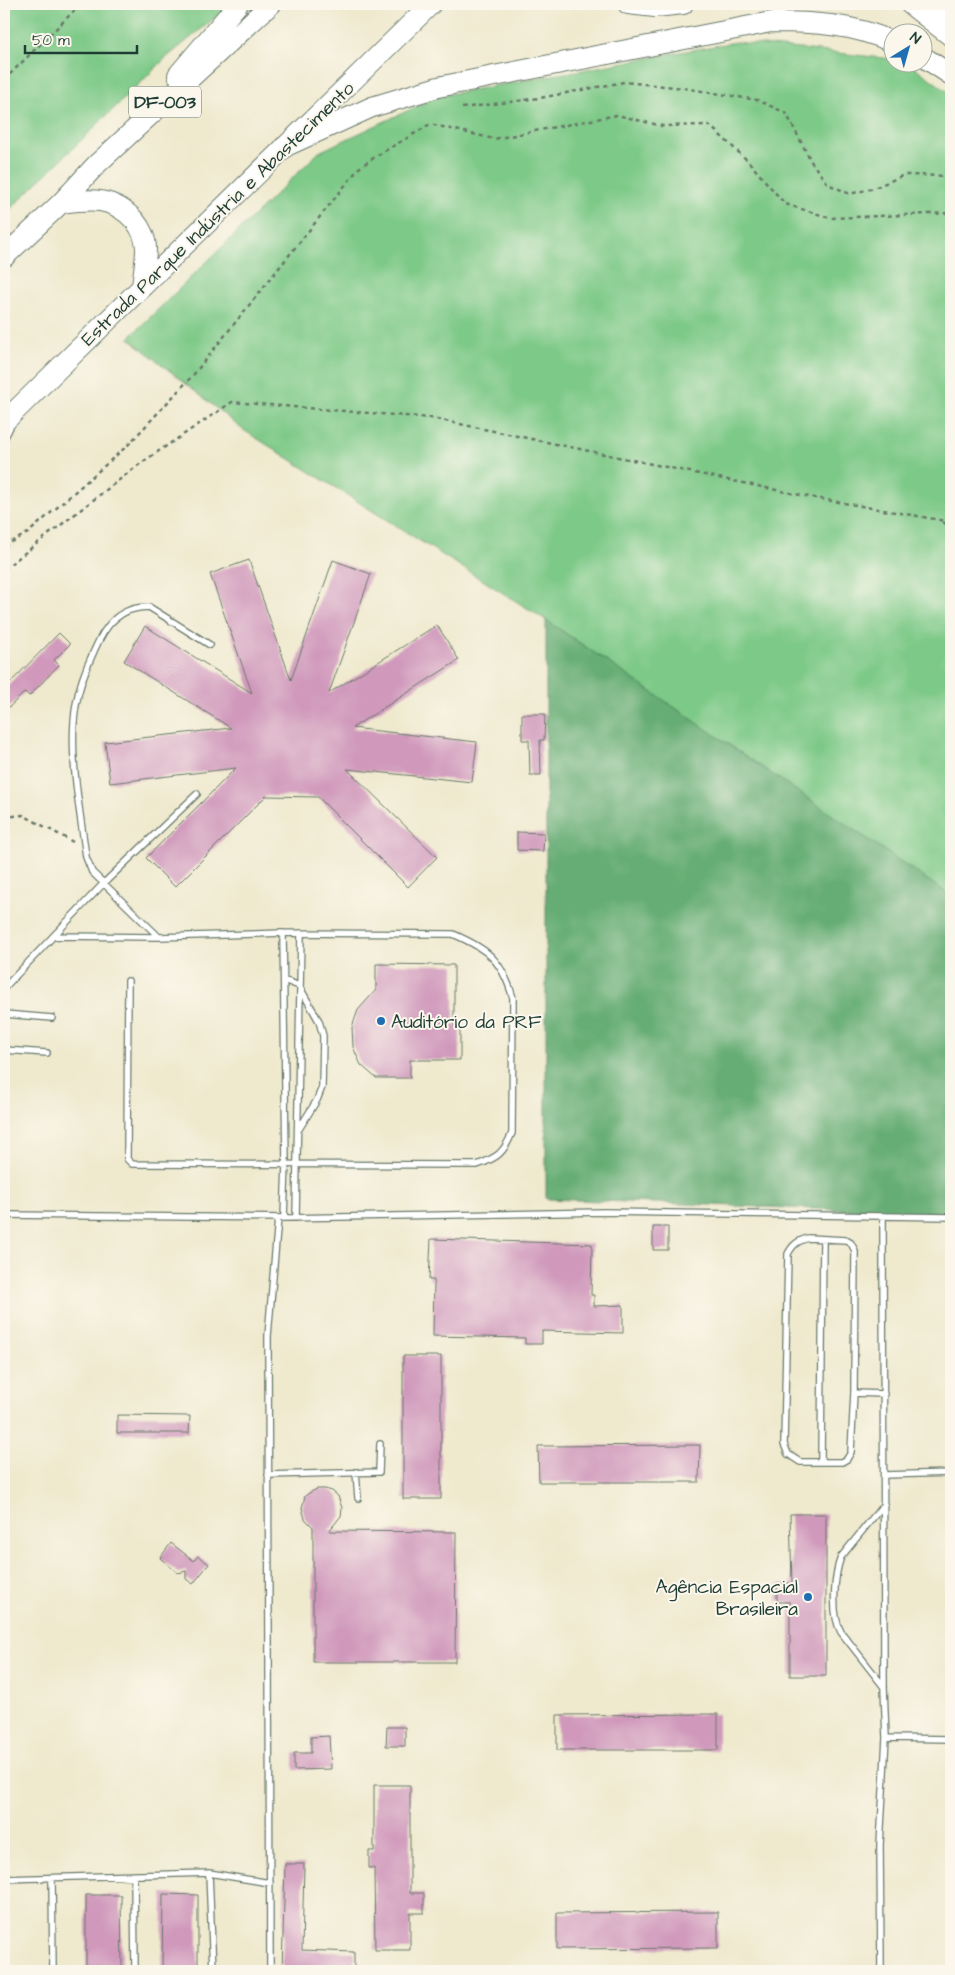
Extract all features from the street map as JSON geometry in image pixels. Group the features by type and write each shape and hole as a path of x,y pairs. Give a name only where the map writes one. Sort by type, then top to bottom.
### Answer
{"highway":[{"path":"97,164 238,4"},
{"name":"DF-003","path":"4,257 61,203 97,164 271,4"},
{"name":"Estrada Parque Indústria e Abastecimento","path":"4,422 431,4"},
{"path":"628,4 656,7 683,4"},
{"path":"910,4 951,36"},
{"path":"284,147 372,107 438,87 771,22 806,22 846,28 882,37"},
{"path":"932,63 951,75"},
{"path":"61,203 88,200 108,202 126,211 141,228 146,247 142,287"}],"main road":[{"path":"928,4 951,28"}],"lane":[{"path":"4,439 21,405"},
{"path":"159,937 92,872 86,857 74,757 76,705 84,672 98,641 110,622 121,612 138,607 149,607 210,645"},
{"path":"4,988 103,884 198,794"},
{"path":"54,936 159,937 283,933 453,934 474,943 495,959 507,977 512,998 512,1133 506,1147 493,1159 477,1165 136,1165 127,1159 128,980"},
{"path":"270,1971 268,1336 286,1164 283,1054 283,933"},
{"path":"296,1218 301,933"},
{"path":"284,980 299,986 319,1021 323,1036 322,1087 317,1100 298,1129"},
{"path":"4,1014 52,1018"},
{"path":"4,1050 48,1053"},
{"path":"4,1215 296,1218 604,1212 951,1217"},
{"path":"881,1971 880,1845 886,1738 884,1688 883,1216"},
{"path":"808,1238 846,1240 851,1242 855,1251 854,1393 851,1452 847,1459 842,1462 800,1462 788,1454 784,1444 788,1254 792,1246 798,1241 808,1238"},
{"path":"821,1462 823,1239"},
{"path":"854,1393 884,1394"},
{"path":"268,1474 379,1472 380,1444"},
{"path":"356,1472 358,1498"},
{"path":"884,1475 951,1473"},
{"path":"884,1504 841,1557 838,1565 834,1614 836,1624 841,1632 884,1688"},
{"path":"886,1738 951,1739"},
{"path":"4,1879 134,1877 209,1873 270,1883"},
{"path":"209,1873 213,1971"},
{"path":"134,1877 135,1971"},
{"path":"52,1878 53,1971"}],"path":[{"path":"4,80 81,4"},
{"path":"462,108 540,98 624,82 684,88 757,100 786,113 812,163 828,184 850,194 874,188 904,175 951,176"},
{"path":"4,546 28,533 128,445 194,374 359,168 380,153 430,124 494,139 617,115 662,126 709,125 748,161 785,204 831,218 926,212 951,213"},
{"path":"4,569 141,463 232,402 431,418 810,497 951,522"},
{"path":"942,521 951,527"},
{"path":"4,817 23,815 85,848"}],"green space":[{"path":"4,4 232,4 167,57 4,215"},
{"path":"736,42 882,58 882,72 921,72 951,94 951,896 546,620 242,429 129,338 319,152 439,96"},
{"path":"546,620 951,896 951,1214 546,1199"}],"building":[{"path":"249,560 291,680 333,560 371,574 329,693 437,625 459,660 352,728 477,742 472,782 347,769 437,857 408,887 318,797 266,796 175,887 146,858 236,768 110,783 105,742 231,728 124,661 145,626 252,693 210,574"},
{"path":"59,633 70,644 54,660 59,665 29,696 25,692 4,712 4,689"},
{"path":"522,714 545,714 544,740 540,740 541,775 530,775 529,740 522,740"},
{"path":"517,832 544,833 543,851 517,850"},
{"name":"Auditório da PRF","path":"376,964 454,965 454,1026 460,1026 460,1060 410,1060 410,1078 376,1078 361,1065 353,1047 352,1027 358,1010 376,990"},
{"path":"653,1227 668,1227 668,1250 653,1250"},
{"path":"431,1239 592,1244 591,1295 594,1295 594,1306 623,1305 623,1333 542,1331 542,1344 525,1344 525,1338 433,1336 434,1280 429,1280"},
{"path":"403,1356 441,1356 441,1499 403,1499"},
{"path":"117,1415 190,1416 189,1433 117,1433"},
{"path":"700,1445 699,1482 539,1482 538,1446"},
{"path":"317,1489 332,1491 338,1496 342,1508 341,1516 329,1531 456,1532 455,1662 313,1662 313,1527 305,1519 302,1508 305,1496"},
{"name":"Agência Espacial Brasileira","path":"790,1514 826,1514 826,1676 790,1676 790,1602 777,1602 777,1584 792,1583"},
{"path":"171,1543 194,1561 198,1556 209,1564 193,1584 186,1579 186,1571 178,1573 160,1558"},
{"path":"718,1714 718,1750 557,1750 557,1715"},
{"path":"387,1727 405,1727 405,1746 386,1746"},
{"path":"329,1736 331,1769 294,1770 294,1753 311,1753 311,1737"},
{"path":"374,1785 410,1785 410,1893 424,1893 424,1913 410,1913 410,1950 375,1950 374,1868 369,1868 369,1851 374,1851"},
{"path":"285,1864 304,1864 302,1950 354,1952 354,1971 282,1971"},
{"path":"163,1894 198,1895 198,1971 162,1971"},
{"path":"86,1895 121,1895 122,1971 86,1971"},
{"path":"718,1912 718,1948 557,1949 557,1913"}],"place":[{"name":"Auditório da PRF","path":"381,1021"},
{"name":"Agência Espacial Brasileira","path":"808,1597"}]}
